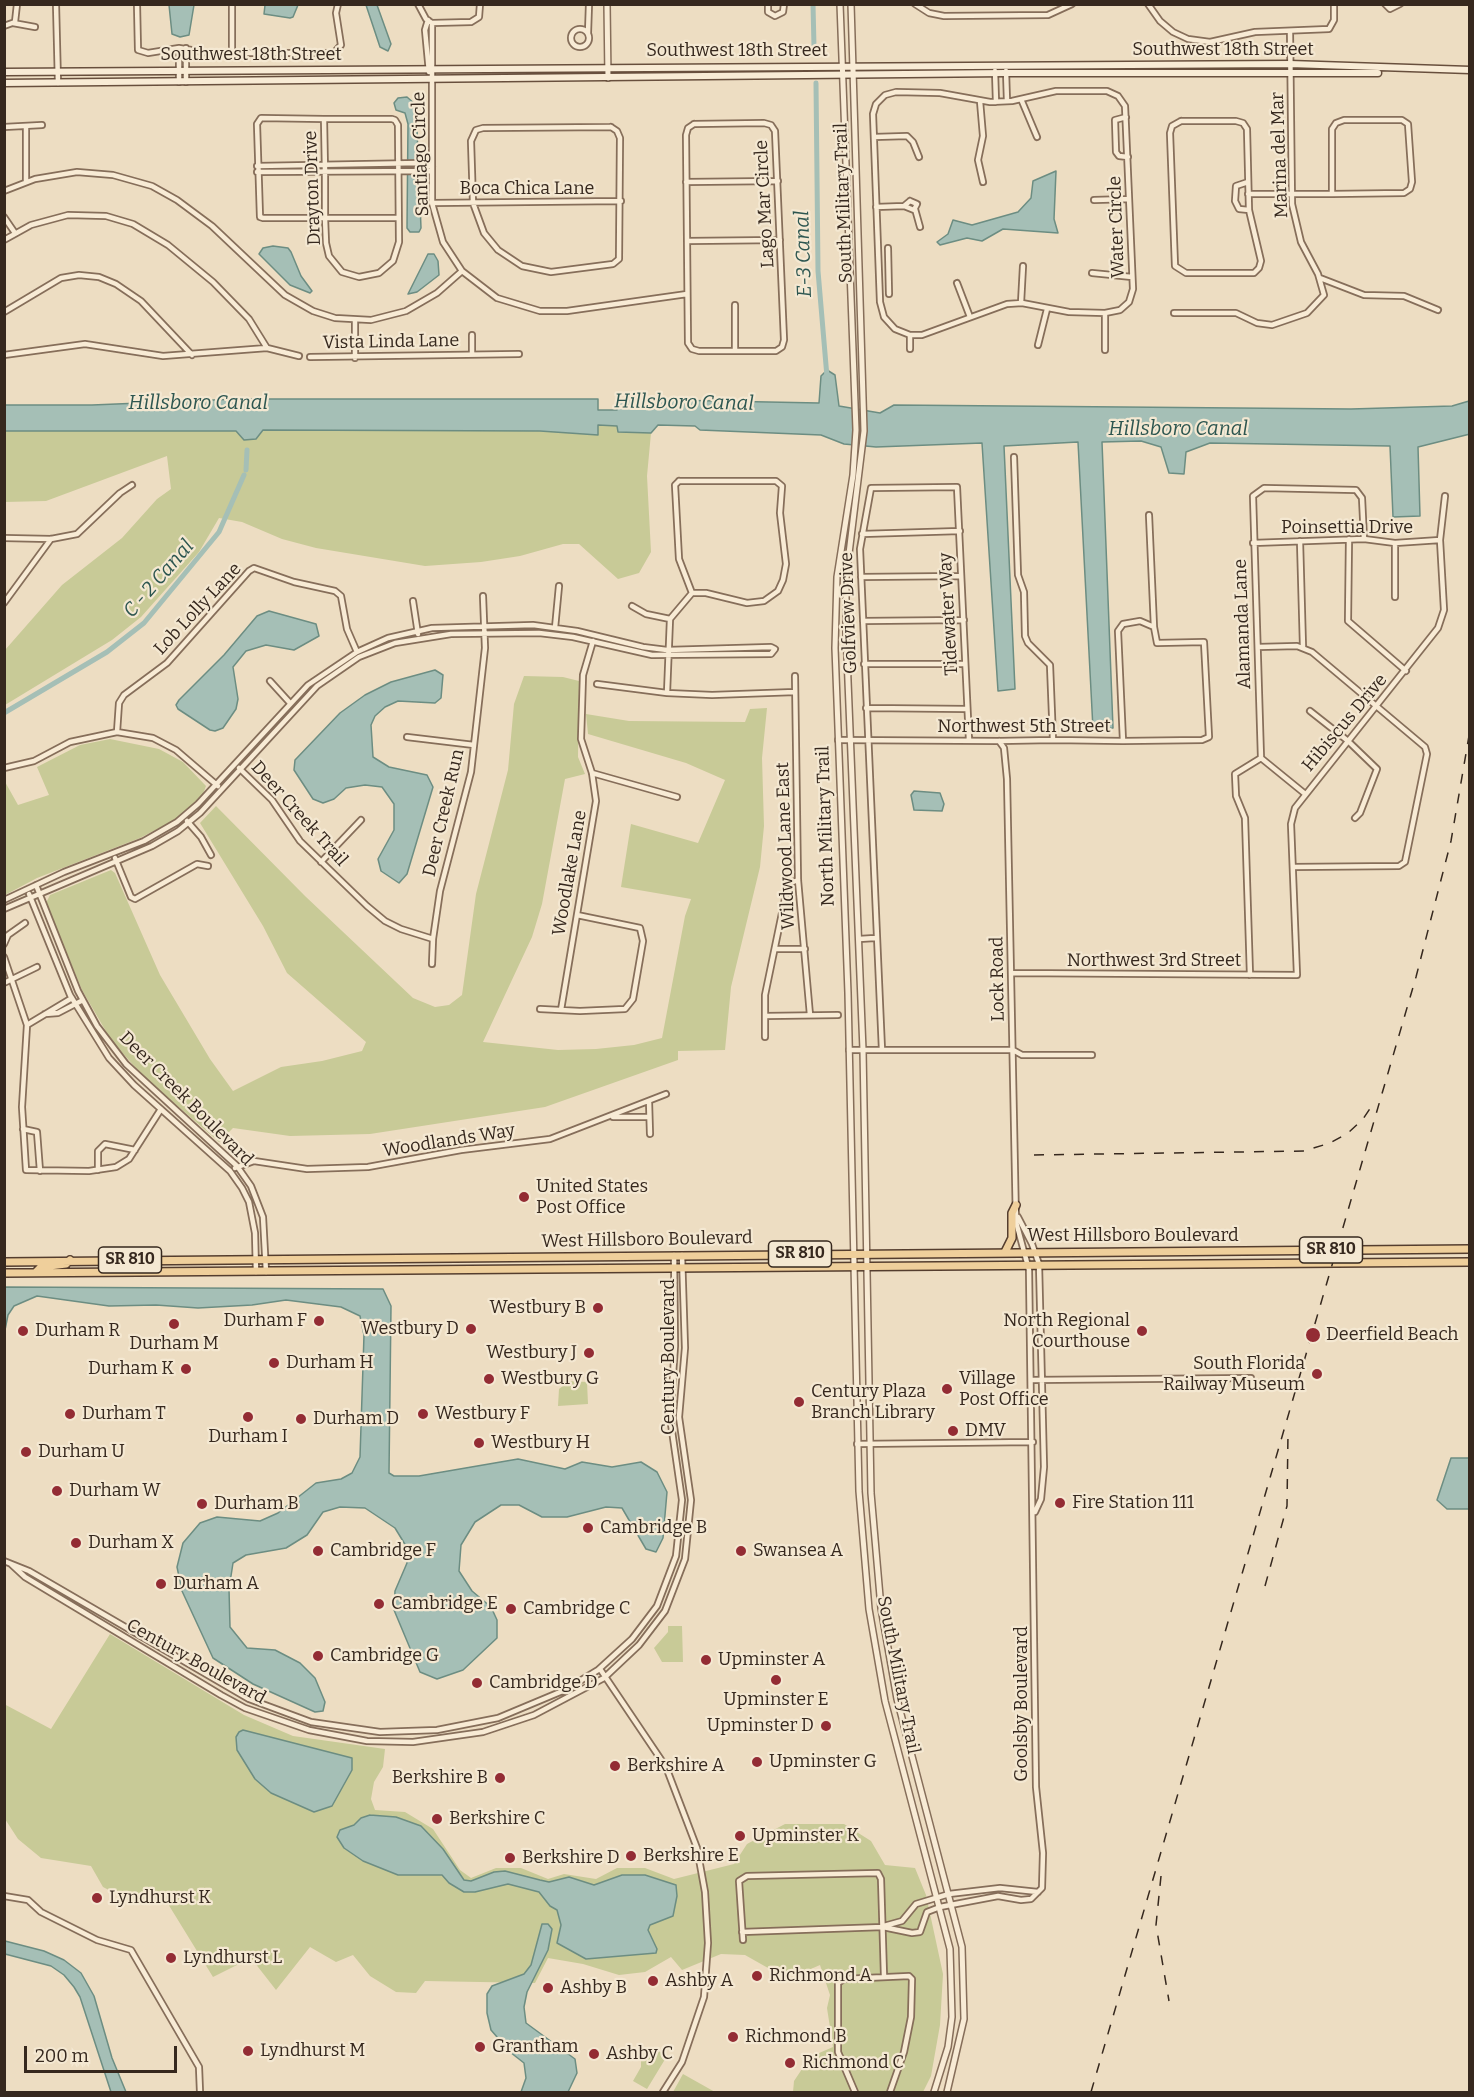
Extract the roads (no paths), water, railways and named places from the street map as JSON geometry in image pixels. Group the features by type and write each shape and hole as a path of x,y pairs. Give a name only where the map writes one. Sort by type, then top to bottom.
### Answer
{"main road":[{"name":"Southwest 18th Street","path":"4,72 995,64 1290,64 1470,72"},
{"name":"Southwest 18th Street","path":"4,83 996,73 1470,72"},
{"path":"1005,1252 1012,1238 1012,1214 1016,1205"},
{"name":"West Hillsboro Boulevard","path":"4,1262 1470,1249"},
{"path":"1251,1261 1265,1258 1272,1250"},
{"path":"1146,1262 1163,1251"},
{"path":"478,1270 491,1264 496,1257"},
{"path":"499,1270 510,1257"},
{"path":"36,1272 41,1267 66,1264 70,1260"},
{"name":"West Hillsboro Boulevard","path":"4,1272 499,1270 1251,1261 1470,1262"}],"street":[{"path":"13,23 16,18 17,4"},
{"path":"56,4 58,83"},
{"path":"137,4 138,50 159,53 179,48 210,53 338,52 342,41 336,13 338,4"},
{"path":"232,4 232,53"},
{"path":"418,4 430,22 471,22 479,17 480,4"},
{"path":"588,33 589,4"},
{"path":"607,4 608,78"},
{"path":"768,4 768,12 775,16 783,12 784,4"},
{"name":"South Military Trail","path":"840,4 856,400"},
{"name":"South Military Trail","path":"851,4 864,400"},
{"path":"915,4 929,14 944,16 1048,15 1072,4"},
{"path":"1148,4 1168,28 1183,37 1199,42 1221,41 1255,32 1329,29 1334,20 1334,4"},
{"path":"1385,4 1390,9 1400,4"},
{"name":"Santiago Circle","path":"430,22 432,203 443,242 462,271 497,298 540,311 567,311 687,294"},
{"path":"4,26 13,23 35,27"},
{"name":"Marina del Mar","path":"1290,31 1294,219 1301,242 1320,278"},
{"path":"179,48 182,82"},
{"path":"182,70 186,48"},
{"path":"995,64 996,102"},
{"path":"1005,64 1007,101"},
{"path":"1105,350 1105,313 1047,309 1021,303 1001,305 926,334 910,335 895,329 886,321 880,306 874,107 888,94 940,93 996,102 1056,92 1107,91 1123,102 1126,117 1115,120 1116,152 1119,156 1128,157"},
{"path":"1021,99 1036,137"},
{"path":"980,101 983,136 978,160 983,182"},
{"name":"Water Circle","path":"1105,313 1120,310 1129,302 1132,293 1126,117"},
{"path":"324,118 258,121 257,169 260,217 398,218"},
{"name":"Drayton Drive","path":"324,118 392,119 398,125 399,246 393,261 379,273 363,278 342,272 331,260 326,243 324,118"},
{"path":"1248,194 1332,195 1407,192 1412,182 1408,124 1402,120 1344,120 1336,123 1332,129 1332,195"},
{"path":"1181,121 1243,123 1247,129 1248,194 1249,210 1261,261 1257,271 1250,273 1186,273 1177,269 1174,262 1170,134 1172,126 1181,121"},
{"name":"Lago Mar Circle","path":"764,123 771,125 775,131 783,344 779,350 772,352 699,351 690,346 686,182 686,135 691,126 764,123"},
{"path":"4,127 42,125"},
{"path":"26,127 26,181"},
{"path":"611,127 620,135 621,201 619,259 613,264 558,272 532,269 506,256 484,233 472,202 471,141 476,130 483,128 611,127"},
{"path":"874,137 907,136 914,142 919,157"},
{"path":"325,169 405,163 420,164 432,169"},
{"path":"257,169 420,171 432,169"},
{"path":"4,191 26,181 49,175 88,172 128,178 152,186 177,200 212,226 275,286 297,303 321,314 355,320 384,318 406,311 426,301 462,271"},
{"path":"686,182 778,181"},
{"path":"1248,182 1236,186 1235,201 1239,209 1249,210"},
{"path":"1094,200 1129,199"},
{"name":"Boca Chica Lane","path":"432,203 621,201"},
{"path":"876,207 904,206 914,201 917,205 915,209 921,227"},
{"path":"904,206 911,210 915,209"},
{"path":"4,231 7,238 40,221 68,215 105,216 133,224 168,245 213,282 249,319 267,348"},
{"path":"4,217 15,233"},
{"path":"687,241 780,240"},
{"path":"888,248 889,294"},
{"path":"1021,303 1023,266"},
{"path":"1092,273 1132,278"},
{"path":"4,312 61,278 79,275 99,277 116,284 141,302 192,355"},
{"path":"1174,313 1232,312 1268,325 1292,320 1313,308 1324,295 1320,278"},
{"path":"1320,278 1364,294 1404,296 1438,310"},
{"path":"957,283 970,318"},
{"path":"879,285 889,285"},
{"path":"735,305 735,351"},
{"path":"1038,345 1047,309"},
{"path":"355,320 355,358"},
{"name":"Vista Linda Lane","path":"472,335 472,354"},
{"path":"910,335 910,349"},
{"name":"Vista Linda Lane","path":"4,355 85,345 109,346 148,355 192,355 226,350 267,348 299,357"},
{"name":"Vista Linda Lane","path":"310,357 519,354"},
{"name":"North Military Trail","path":"854,1253 835,613 855,450 856,400"},
{"name":"North Military Trail","path":"864,400 863,450 846,578 850,740 863,1050 867,1253"},
{"path":"1014,457 1018,575 1024,592 1025,636 1028,643 1050,665 1053,740"},
{"path":"667,693 670,619 692,593 706,593 747,603 764,601 778,591 786,564 780,513 782,486 777,481 679,480 675,485 679,559 692,593"},
{"path":"4,538 51,539 77,534 120,493 132,485"},
{"name":"Tidewater Way","path":"871,488 957,487 969,740"},
{"name":"Golfview Drive","path":"868,739 861,577 862,534 871,488"},
{"name":"Alamanda Lane","path":"1261,758 1252,500 1257,491 1264,488 1356,490 1362,498 1364,539"},
{"name":"Hibiscus Drive","path":"1297,975 1291,824 1295,807 1304,793 1406,671 1438,628 1443,616 1440,540 1445,496"},
{"path":"1123,741 1118,631 1123,624 1129,621 1140,621 1154,627 1149,515"},
{"path":"862,534 960,531"},
{"path":"4,603 51,539"},
{"path":"1349,539 1348,621 1406,671"},
{"name":"Poinsettia Drive","path":"1253,543 1349,539 1395,543 1440,540"},
{"path":"1300,541 1303,647"},
{"path":"1395,543 1395,597"},
{"name":"Lob Lolly Lane","path":"117,732 119,703 124,695 167,663 249,570 255,568 294,582 335,591 341,596 347,629 358,654"},
{"path":"861,577 960,576"},
{"path":"554,634 559,586"},
{"name":"Deer Creek Run","path":"432,964 440,891 471,772 485,648 483,596"},
{"path":"413,601 418,637"},
{"path":"632,606 646,614 670,619"},
{"path":"863,621 964,620"},
{"path":"4,900 158,834 183,817 317,677 358,654 388,638 418,631 555,627 668,653 771,647 776,651 771,654 637,653 554,634 484,630 418,637 358,654 317,686 295,707 189,823 167,838 4,909"},
{"name":"Northwest 5th Street","path":"838,740 1123,741 1202,740 1209,737 1204,642 1157,643 1154,627"},
{"name":"Woodlake Lane","path":"561,1010 596,801 592,773 581,739 583,675 594,635"},
{"path":"1258,647 1303,647 1378,706 1425,747 1427,754 1405,862 1399,866 1293,867"},
{"path":"864,664 965,664"},
{"name":"Wildwood Lane East","path":"795,676 798,880 810,1015"},
{"path":"270,681 295,707"},
{"path":"597,684 667,693 712,695 795,692"},
{"path":"866,708 967,709"},
{"path":"1310,711 1348,741 1377,770 1360,813 1355,818"},
{"path":"4,768 34,760 70,742 91,735 117,732 153,738 176,750 222,789"},
{"path":"407,737 474,745"},
{"path":"868,739 875,938 882,1050"},
{"name":"Lock Road","path":"999,741 1005,748 1007,779 1016,1205 1018,1217 1039,1264"},
{"path":"1250,975 1245,818 1236,796 1235,774 1261,758 1304,793"},
{"name":"Deer Creek Trail","path":"235,764 272,800 290,829 321,862 385,921 401,929 433,939"},
{"path":"592,773 677,797"},
{"path":"183,817 201,837 211,855"},
{"path":"321,862 361,819"},
{"path":"113,854 131,897 135,899 196,864 208,866"},
{"path":"765,1037 765,995 788,884 798,880"},
{"name":"Deer Creek Boulevard","path":"36,885 79,994 97,1026 126,1064 237,1166 259,1204 265,1231 266,1272"},
{"name":"Deer Creek Boulevard","path":"28,888 75,1005 109,1058 161,1109 231,1171 249,1202 255,1233 256,1272"},
{"path":"540,1009 625,1009 633,999 643,933 635,926 577,915"},
{"path":"4,944 8,935 25,923"},
{"path":"859,939 875,938"},
{"path":"776,949 805,949"},
{"path":"4,957 27,1025 28,1046 23,1082 24,1168 40,1171 98,1170 122,1163 129,1159 161,1109"},
{"path":"4,983 37,967"},
{"name":"Northwest 3rd Street","path":"1012,973 1297,975"},
{"path":"27,1025 51,1008 79,994"},
{"path":"45,1014 58,1013 83,1000"},
{"path":"765,1016 838,1015"},
{"path":"849,1050 1013,1050 1022,1056 1092,1055"},
{"name":"Woodlands Way","path":"237,1166 255,1161 307,1168 368,1167 461,1150 550,1139 666,1094"},
{"path":"649,1101 650,1134"},
{"path":"609,1117 649,1117"},
{"path":"23,1129 38,1132 40,1171"},
{"path":"98,1170 98,1151 105,1144 135,1150"},
{"path":"231,1171 237,1166"},
{"name":"Lock Road","path":"1018,1217 1016,1222 1026,1252"},
{"path":"1026,1252 1029,1264"},
{"name":"South Military Trail","path":"854,1253 863,1552 885,1701 909,1800 950,1949 953,1994 948,2047 934,2092"},
{"name":"South Military Trail","path":"867,1253 869,1444 875,1551 881,1608 897,1699 962,1947 965,1994 959,2048 947,2092"},
{"name":"Century Boulevard","path":"11,1564 25,1577 229,1699 280,1722 334,1736 367,1741 413,1742 483,1732 534,1715 606,1676 639,1645 665,1611 688,1544 691,1500 679,1417 685,1348 683,1268 678,1255"},
{"name":"Century Boulevard","path":"4,1561 29,1571 249,1699 283,1713 335,1727 415,1733 482,1723 565,1690 600,1669 632,1639 657,1606 679,1542 682,1500 670,1417 675,1346 674,1268 678,1255"},
{"name":"Goolsby Boulevard","path":"1029,1264 1037,1809 1043,1853 1042,1888 1038,1892"},
{"name":"Goolsby Boulevard","path":"1034,1514 1041,1499 1044,1467 1039,1264"},
{"path":"1032,1380 1251,1378"},
{"path":"858,1444 1033,1442"},
{"path":"600,1669 656,1749 678,1793 697,1848 705,1892 708,1942 704,1997 682,2062 663,2092"},
{"path":"742,1940 739,1881 747,1876 878,1873 881,1879 884,1976"},
{"path":"883,1927 902,1921 916,1904 949,1894 1000,1888 1038,1892"},
{"path":"742,1932 883,1927 920,1932 923,1916 940,1907 998,1896 1021,1900 1032,1899 1038,1892"},
{"path":"4,1896 28,1900 41,1912 97,1940 131,1950 197,2064 200,2092"},
{"path":"902,1921 905,1931"},
{"path":"855,2092 838,2052 838,1983 844,1979 909,1976 912,1980 911,2017 904,2052 890,2092"}],"water":[{"path":"265,4 298,5 293,17 290,18 264,14"},
{"path":"169,5 194,5 189,35 180,37 172,34"},
{"path":"366,5 377,5 391,44 388,51 380,47"},
{"path":"407,97 416,105 421,228 419,232 410,232 407,228 408,124 405,113 396,110 394,103 398,98"},
{"path":"1056,171 1054,219 1058,233 1003,229 982,241 967,238 940,245 937,242 948,234 953,220 972,225 1018,212 1031,198 1033,181"},
{"path":"273,246 288,248 301,276 312,291 310,293 290,285 259,254 263,248"},
{"path":"428,254 434,254 438,261 439,275 417,292 408,294"},
{"name":"Hillsboro Canal","path":"827,370 835,375 839,406 880,413 894,405 1351,409 1452,406 1469,401 1470,434 1418,447 1420,516 1393,517 1390,446 1210,443 1186,452 1184,474 1169,473 1161,447 1141,441 1102,442 1113,728 1093,729 1078,442 1004,446 1015,689 998,691 982,443 876,447 844,444 821,435 700,430 695,426 658,425 651,433 618,432 617,426 598,425 598,435 540,431 263,430 256,439 244,440 236,431 5,431 4,405 92,405 238,399 598,399 598,410 617,410 617,399 819,403 821,376"},
{"path":"269,611 316,624 319,636 294,650 266,645 246,651 233,667 238,699 236,709 223,728 210,730 178,709 176,705 179,700 224,655 257,616"},
{"path":"435,670 443,675 441,698 435,703 398,701 385,707 375,716 371,725 373,757 389,767 427,775 433,787 407,874 399,883 381,871 378,859 394,830 394,804 382,787 365,785 346,788 334,799 323,803 313,799 294,770 295,760 340,713 365,695 391,682"},
{"path":"914,791 940,793 944,804 942,811 914,810 911,795"},
{"path":"5,1287 383,1289 391,1306 389,1473 394,1476 419,1476 518,1459 565,1469 582,1462 612,1467 641,1462 657,1472 667,1492 663,1538 656,1552 646,1549 622,1508 606,1507 567,1517 542,1517 519,1505 501,1505 475,1522 461,1545 459,1571 472,1591 491,1607 497,1620 497,1638 463,1670 437,1679 420,1672 394,1610 395,1591 407,1563 406,1546 395,1528 365,1508 340,1507 323,1512 307,1535 286,1548 246,1555 233,1563 229,1589 230,1627 247,1648 275,1650 300,1663 315,1678 325,1702 323,1711 315,1712 253,1684 213,1658 182,1591 177,1567 183,1543 200,1523 217,1517 260,1521 278,1513 316,1483 341,1479 352,1473 360,1457 364,1335 360,1316 341,1307 286,1300 252,1305 198,1308 156,1305 109,1306 37,1296 14,1306 8,1315 5,1330"},
{"path":"1451,1458 1469,1458 1469,1509 1447,1509 1437,1500"},
{"path":"243,1730 352,1758 352,1770 332,1806 314,1812 271,1793 255,1779 237,1750 236,1737"},
{"path":"370,1815 396,1817 421,1826 443,1849 464,1880 471,1881 494,1872 505,1871 549,1882 569,1877 594,1885 622,1875 645,1875 676,1885 677,1896 673,1916 650,1925 648,1930 657,1949 656,1953 586,1959 557,1943 561,1925 557,1910 550,1906 539,1892 508,1884 475,1892 464,1892 449,1883 442,1875 398,1875 363,1861 344,1848 337,1837 340,1830"},
{"path":"542,1924 548,1924 552,1929 548,1950 527,1992 524,2007 526,2023 575,2059 577,2073 568,2092 521,2092 526,2078 524,2063 510,2052 491,2030 487,2013 487,1994 492,1986 524,1974 531,1965"},
{"path":"5,1941 44,1951 64,1960 81,1973 94,1996 112,2058 126,2092 111,2092 80,1997 74,1987 64,1975 51,1966 5,1954"}],"waterway":[{"name":"E-3 Canal","path":"813,4 814,47"},
{"name":"E-3 Canal","path":"816,83 818,271 827,377"},
{"name":"C - 2 Canal","path":"246,470 247,450"},
{"name":"C - 2 Canal","path":"4,713 107,652 144,623 219,532 244,475"}],"railway":[{"path":"1091,2092 1416,977 1451,841 1470,730"},
{"path":"1034,1155 1304,1151 1330,1143 1348,1133 1363,1119 1375,1101"},
{"path":"1265,1586 1287,1506 1288,1433"},
{"path":"1161,1876 1156,1925 1169,2001"}],"place":[{"name":"United States Post Office","path":"524,1197"},
{"name":"Westbury B","path":"598,1308"},
{"name":"Durham F","path":"319,1321"},
{"name":"Durham M","path":"174,1324"},
{"name":"Westbury D","path":"471,1329"},
{"name":"Durham R","path":"23,1331"},
{"name":"North Regional Courthouse","path":"1142,1331"},
{"name":"Deerfield Beach","path":"1313,1335"},
{"name":"Westbury J","path":"589,1353"},
{"name":"Durham H","path":"274,1363"},
{"name":"Durham K","path":"186,1369"},
{"name":"South Florida Railway Museum","path":"1317,1374"},
{"name":"Westbury G","path":"489,1379"},
{"name":"Village Post Office","path":"947,1389"},
{"name":"Century Plaza Branch Library","path":"799,1402"},
{"name":"Durham T","path":"70,1414"},
{"name":"Westbury F","path":"423,1414"},
{"name":"Durham I","path":"248,1417"},
{"name":"Durham D","path":"301,1419"},
{"name":"DMV","path":"953,1431"},
{"name":"Westbury H","path":"479,1443"},
{"name":"Durham U","path":"26,1452"},
{"name":"Durham W","path":"57,1491"},
{"name":"Fire Station 111","path":"1060,1503"},
{"name":"Durham B","path":"202,1504"},
{"name":"Cambridge B","path":"588,1528"},
{"name":"Durham X","path":"76,1543"},
{"name":"Cambridge F","path":"318,1551"},
{"name":"Swansea A","path":"741,1551"},
{"name":"Durham A","path":"161,1584"},
{"name":"Cambridge E","path":"379,1604"},
{"name":"Cambridge C","path":"511,1609"},
{"name":"Cambridge G","path":"318,1656"},
{"name":"Upminster A","path":"706,1660"},
{"name":"Upminster E","path":"776,1680"},
{"name":"Cambridge D","path":"477,1683"},
{"name":"Upminster D","path":"826,1726"},
{"name":"Upminster G","path":"757,1762"},
{"name":"Berkshire A","path":"615,1766"},
{"name":"Berkshire B","path":"500,1778"},
{"name":"Berkshire C","path":"437,1819"},
{"name":"Upminster K","path":"740,1836"},
{"name":"Berkshire E","path":"631,1856"},
{"name":"Berkshire D","path":"510,1858"},
{"name":"Lyndhurst K","path":"97,1898"},
{"name":"Lyndhurst L","path":"171,1958"},
{"name":"Richmond A","path":"757,1976"},
{"name":"Ashby A","path":"653,1981"},
{"name":"Ashby B","path":"548,1988"},
{"name":"Richmond B","path":"733,2037"},
{"name":"Grantham","path":"480,2047"},
{"name":"Lyndhurst M","path":"248,2051"},
{"name":"Ashby C","path":"594,2054"},
{"name":"Richmond C","path":"790,2063"}]}
